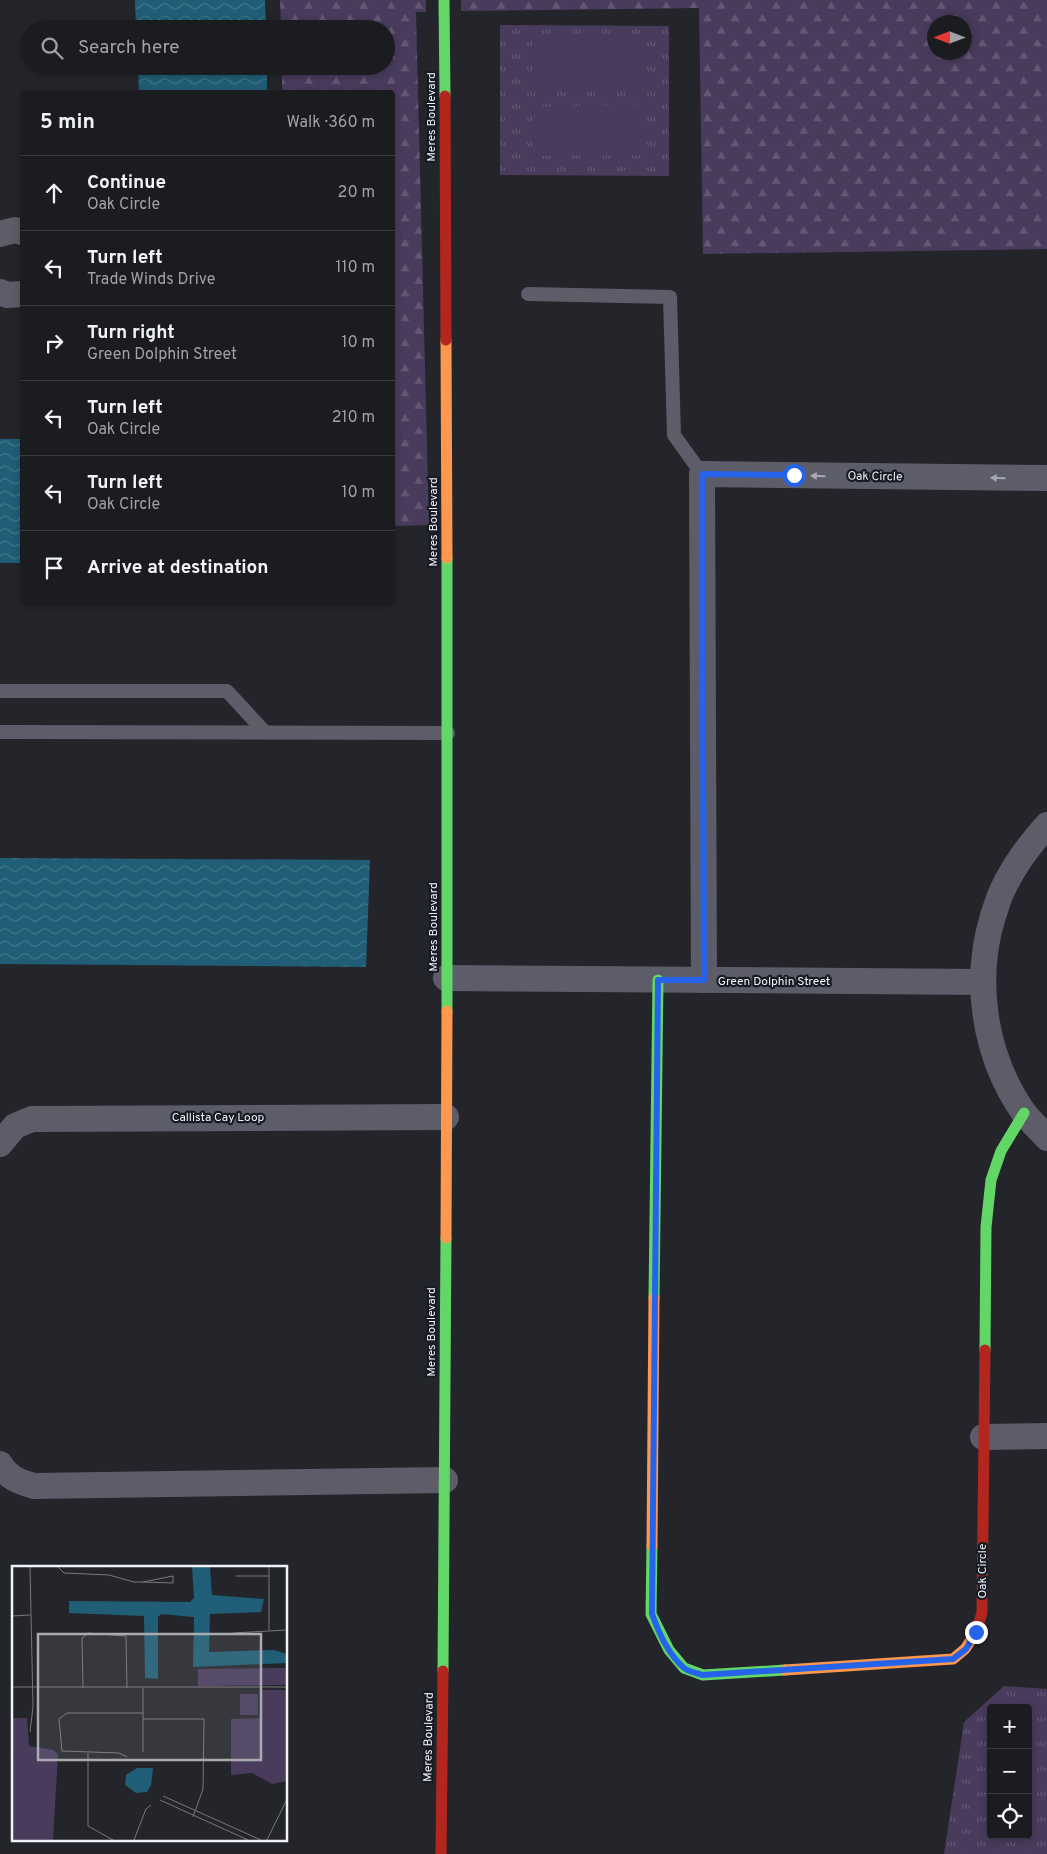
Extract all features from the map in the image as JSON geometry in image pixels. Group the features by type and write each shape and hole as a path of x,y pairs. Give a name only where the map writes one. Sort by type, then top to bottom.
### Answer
{"street":[{"name":"Meres Boulevard","path":"441,1854 445,1480 448,732 444,0"},
{"path":"0,234 15,230 20,231"},
{"path":"0,292 7,295 20,294"},
{"path":"702,474 704,980"},
{"name":"Oak Circle","path":"702,474 1047,478"},
{"path":"1047,826 1024,852 1001,892 987,936 982,982 987,1028 1001,1072 1024,1112 1047,1138"},
{"name":"Green Dolphin Street","path":"446,978 982,982"},
{"name":"Oak Circle","path":"658,980 652,1614 660,1635 671,1653 685,1669 702,1675 953,1659 966,1649 976,1632 982,1613 986,1227 991,1180 1001,1151 1024,1112"},
{"name":"Callista Cay Loop","path":"0,1144 15,1126 32,1119 446,1116"},
{"path":"983,1436 1047,1436"},
{"path":"0,1464 15,1480 34,1486 445,1480"}],"lane":[{"path":"528,294 670,296 674,434 702,474"},
{"path":"0,691 227,691 264,731"},
{"path":"0,732 448,732"}],"green space":[{"path":"280,0 426,0 426,12 416,12 429,525 395,526 395,90 282,90 282,75 395,75 395,20 281,20"},
{"path":"461,0 1047,0 1047,249 703,254 699,8 461,11"},
{"path":"500,25 669,26 669,176 500,175"},
{"path":"641,38 641,89 533,90 532,40"},
{"path":"641,105 641,155 533,156 532,107"},
{"path":"1004,1686 1047,1689 1047,1854 944,1854 964,1722"}],"water":[{"path":"135,0 265,0 266,20 136,20"},
{"path":"138,75 267,75 267,90 139,90"},
{"path":"0,439 20,439 20,563 0,563"},
{"path":"0,858 370,860 366,967 0,964"}],"traffic: fast":[{"path":"444,0 445,96"},
{"path":"447,558 447,1011"},
{"path":"654,1298 658,980"},
{"path":"985,1350 986,1227 991,1180 1001,1151 1024,1113"},
{"path":"443,1671 446,1238"},
{"path":"652,1546 651,1614 669,1650 684,1668 703,1675 785,1670"}],"traffic: slow":[{"path":"446,340 447,558"},
{"path":"446,1238 447,1011"},
{"path":"652,1546 654,1298"},
{"path":"785,1670 953,1659 965,1649 975,1634"}],"traffic: jam":[{"path":"445,96 446,340"},
{"path":"975,1634 982,1613 985,1350"},
{"path":"441,1854 443,1671"}],"route":[{"path":"794,475 702,474 704,980 658,980 652,1614 660,1635 671,1653 685,1669 702,1675 953,1659 966,1649 976,1632"}]}
